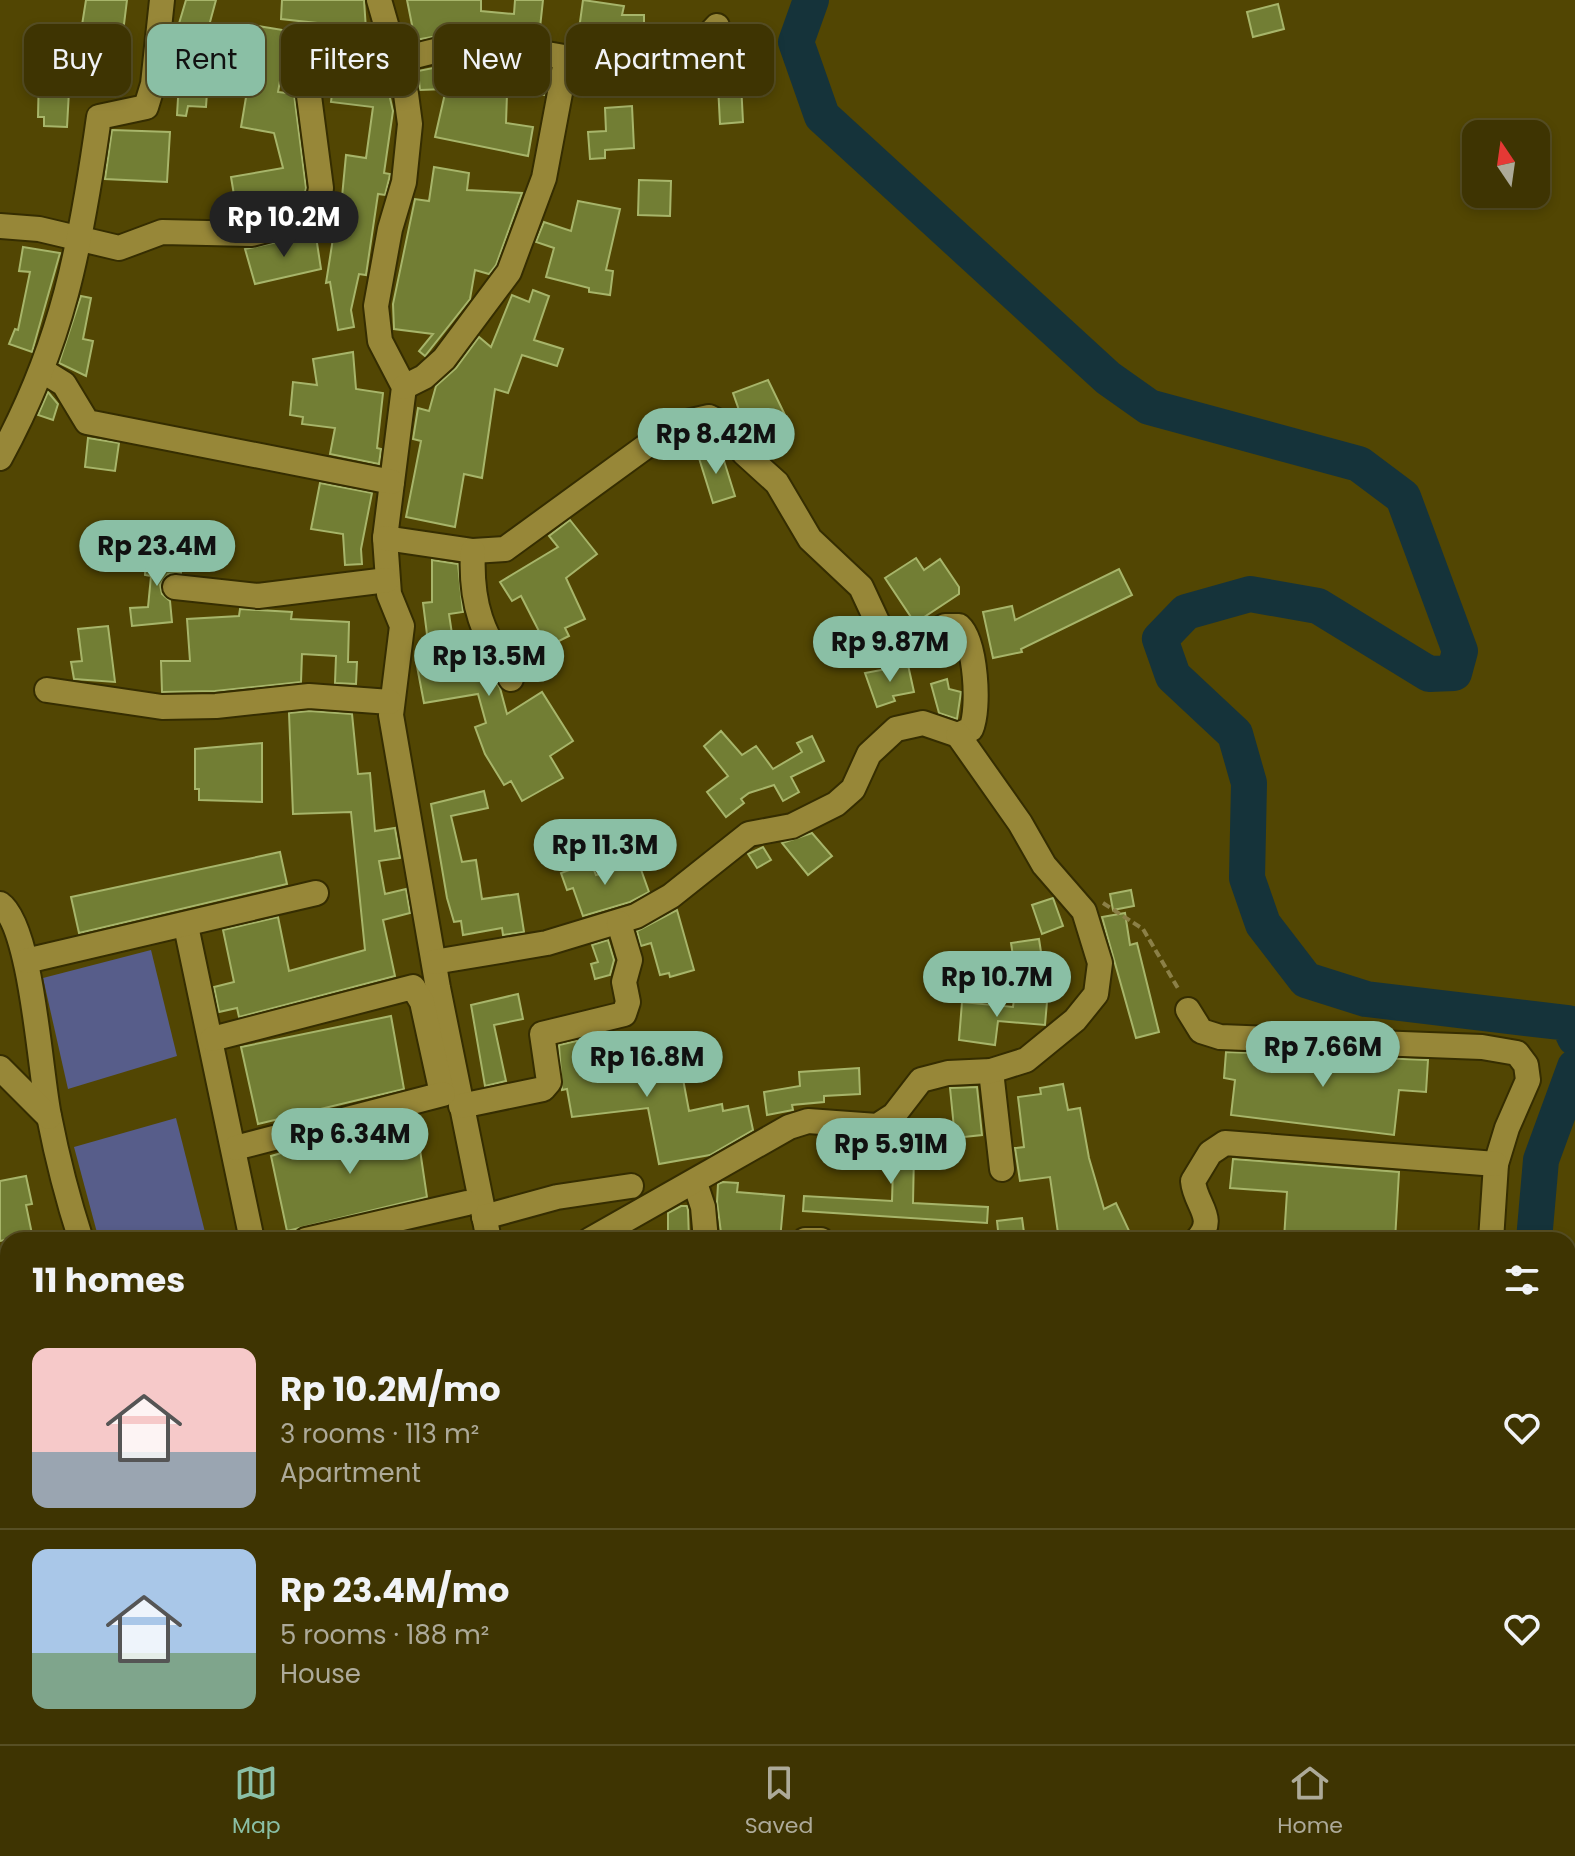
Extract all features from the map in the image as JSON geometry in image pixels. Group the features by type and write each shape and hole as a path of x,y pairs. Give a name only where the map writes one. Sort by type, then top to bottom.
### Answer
{"street":[{"path":"0,458 43,371 82,239 99,117 146,107 153,84 162,0"},
{"path":"379,0 385,24"},
{"path":"404,387 432,371 444,359 509,272 544,178 566,61 480,45 418,57"},
{"path":"0,226 39,229 119,248 162,232 262,233 309,218 317,210 321,188 308,96"},
{"path":"406,96 410,108 410,137 404,182 390,229 375,317 380,341 404,387 385,538 387,580 402,626 390,702 434,962 452,1100"},
{"path":"43,371 64,384 87,422 392,482"},
{"path":"385,538 473,551 494,551 513,545 652,442 687,422 709,417 716,419 744,453 784,492 810,539 861,587 882,632 890,640 913,644 953,623 964,630 977,704 971,729 958,735"},
{"path":"473,551 472,589 477,612 511,679"},
{"path":"175,587 258,596 387,580"},
{"path":"47,690 162,707 216,706 309,696 390,702"},
{"path":"434,962 547,943 619,923 671,896 749,834 792,826 836,804 853,789 869,754 896,729 923,723 958,735 1020,823 1044,865 1080,905 1100,963 1096,994 1075,1020 1026,1060 991,1071 948,1073 921,1080 894,1115 877,1126 808,1121 789,1127 695,1183 643,1207 603,1232"},
{"path":"26,961 186,926 316,893"},
{"path":"0,904 13,918 26,961 49,1117 79,1232"},
{"path":"235,1148 452,1100 543,1089 549,1082 542,1034 624,1014 628,1002 624,982 630,960 619,923"},
{"path":"186,926 251,1232"},
{"path":"212,1039 413,987 422,1002 452,1100 480,1220"},
{"path":"1188,1010 1201,1031 1220,1037 1482,1047 1517,1053 1526,1065 1528,1080 1507,1128 1496,1164 1492,1232"},
{"path":"0,1068 49,1117"},
{"path":"991,1071 1002,1169"},
{"path":"1209,1232 1206,1213 1193,1181 1210,1153 1225,1143 1329,1154 1496,1164"},
{"path":"695,1183 703,1207 705,1232"},
{"path":"376,1232 480,1220 557,1197 631,1186"}],"path":[{"path":"1094,898 1118,909 1143,929 1167,966 1188,1010"}],"shaded area":[{"path":"151,950 177,1056 68,1089 43,978"},
{"path":"176,1118 205,1232 97,1232 74,1147"}],"building":[{"path":"86,0 127,0 124,24 82,24"},
{"path":"186,0 216,0 209,24 179,24"},
{"path":"282,0 364,0 366,24 281,19"},
{"path":"407,0 481,0 481,11 514,14 515,0 543,0 540,24 434,24 434,37 418,39 418,24 412,24"},
{"path":"583,0 624,6 622,15 644,15 644,24 580,24"},
{"path":"1278,4 1284,29 1253,37 1247,12"},
{"path":"265,27 281,30 278,92 281,96 294,96 306,188 303,201 295,207 238,219 231,177 283,168 274,133 241,127 246,96 265,96"},
{"path":"434,68 434,89 420,90 418,71"},
{"path":"38,96 69,96 67,127 44,126 44,117 38,117"},
{"path":"178,96 207,96 206,107 188,106 186,116 177,115"},
{"path":"332,96 390,96 393,111 384,173 390,174 385,195 378,194 366,275 359,274 351,310 354,327 338,330 330,282 326,283 336,219 340,218 346,155 366,158 373,107 331,102"},
{"path":"444,96 507,96 506,123 533,127 528,156 435,137"},
{"path":"719,96 742,96 743,122 720,124"},
{"path":"632,106 634,148 605,150 605,158 590,159 588,132 606,131 605,108"},
{"path":"112,130 170,132 167,182 105,179"},
{"path":"434,167 469,173 467,190 522,193 496,265 489,274 475,270 470,299 425,356 419,351 433,334 394,329 393,304 415,199 429,201"},
{"path":"639,180 671,181 670,216 638,215"},
{"path":"578,201 620,209 606,270 613,271 610,295 589,292 589,288 546,277 554,248 536,242 544,222 571,231"},
{"path":"315,230 321,269 255,284 245,249 306,236"},
{"path":"23,247 60,253 32,352 9,344 15,329 18,330 30,272 19,271"},
{"path":"533,290 549,296 534,340 563,349 557,366 522,355 508,393 495,389 482,478 464,474 455,527 406,517 421,441 413,439 418,408 429,411 436,386 456,368 479,337 491,347 512,295 529,302"},
{"path":"81,296 91,298 83,339 93,341 86,376 59,363"},
{"path":"353,352 356,389 383,393 377,448 381,449 379,464 330,454 335,428 302,424 303,417 290,415 293,382 317,385 313,359"},
{"path":"768,380 785,415 746,430 733,393"},
{"path":"48,392 58,404 53,420 38,415"},
{"path":"88,438 119,443 115,471 85,467"},
{"path":"720,448 735,496 713,503 698,455"},
{"path":"320,483 372,493 361,549 362,564 345,565 343,534 311,529"},
{"path":"570,520 597,554 566,578 585,619 565,628 569,636 547,647 521,596 512,601 500,582 558,547 549,536"},
{"path":"146,550 182,552 181,573 168,574 160,585 162,594 170,601 172,622 132,626 130,608 148,607 151,576 145,575"},
{"path":"916,558 924,570 940,559 959,587 959,594 915,623 885,578"},
{"path":"432,560 458,564 463,612 449,614 455,654 459,653 462,669 484,663 500,688 507,714 542,692 573,741 550,756 563,778 522,801 511,781 504,785 485,754 475,727 486,723 478,694 424,703 416,661 430,658 423,603 432,602"},
{"path":"1119,569 1132,595 1021,649 1022,652 993,658 983,612 1012,606 1015,620"},
{"path":"240,609 292,612 291,619 349,622 348,662 357,662 356,684 335,683 336,656 302,654 301,682 215,691 162,692 161,661 190,661 187,619 239,616"},
{"path":"108,626 115,682 74,679 71,662 82,661 78,629"},
{"path":"908,665 914,692 893,696 895,701 877,707 865,673"},
{"path":"947,679 949,689 961,692 957,719 939,713 931,684"},
{"path":"289,713 352,714 358,774 370,773 375,831 395,828 400,858 379,861 385,894 406,889 410,913 383,920 395,976 239,1017 237,1008 219,1012 214,987 234,982 223,930 278,917 289,971 365,950 351,812 293,814"},
{"path":"721,731 742,755 756,746 773,769 802,752 797,743 812,736 824,761 791,777 799,792 783,801 774,785 749,793 741,799 744,803 726,817 707,792 728,776 704,746"},
{"path":"262,743 262,802 199,800 199,789 195,789 195,749"},
{"path":"484,791 488,808 451,816 462,862 476,860 482,899 518,894 524,932 503,935 502,928 463,935 461,921 454,922 447,898 431,804"},
{"path":"812,833 832,856 808,875 782,843"},
{"path":"648,835 657,862 642,867 633,840"},
{"path":"763,847 771,860 757,868 748,854"},
{"path":"280,852 287,884 79,933 71,897"},
{"path":"591,862 596,875 639,864 649,892 630,902 583,916 573,888 567,890 561,873"},
{"path":"1131,890 1134,906 1113,910 1110,894"},
{"path":"1053,898 1063,926 1042,934 1032,905"},
{"path":"677,910 694,970 670,977 669,973 660,975 651,943 641,946 637,931"},
{"path":"1125,913 1130,945 1137,943 1159,1032 1136,1038 1102,917"},
{"path":"1039,939 1043,965 1015,969 1011,943"},
{"path":"608,940 614,960 610,975 595,979 591,964 598,962 592,945"},
{"path":"518,994 523,1019 494,1025 506,1081 485,1086 471,1005"},
{"path":"1014,999 1047,1002 1045,1025 998,1021 995,1045 959,1040 962,1002 1013,1007"},
{"path":"391,1016 404,1089 258,1124 241,1047"},
{"path":"594,1037 596,1049 639,1043 642,1070 680,1063 689,1111 722,1104 723,1111 748,1106 753,1130 710,1155 659,1164 648,1108 572,1117 567,1089 562,1090 559,1045"},
{"path":"1226,1052 1428,1060 1426,1092 1399,1090 1394,1135 1231,1115 1235,1080 1224,1078"},
{"path":"859,1068 860,1094 824,1096 824,1102 792,1105 793,1110 767,1115 764,1092 800,1086 799,1072"},
{"path":"1063,1084 1068,1110 1080,1108 1089,1158 1104,1209 1116,1203 1130,1232 1058,1232 1050,1177 1020,1181 1015,1148 1024,1147 1018,1097 1041,1094 1040,1088"},
{"path":"977,1087 982,1135 955,1138 950,1088"},
{"path":"392,1123 393,1128 416,1123 427,1197 287,1231 271,1156 329,1139 330,1142 374,1132 373,1128"},
{"path":"894,1133 909,1133 908,1154 914,1154 913,1203 988,1207 987,1223 803,1211 804,1196 892,1201 893,1168 846,1168 846,1139 877,1141"},
{"path":"1233,1159 1399,1172 1395,1232 1284,1232 1287,1192 1230,1188"},
{"path":"26,1176 32,1204 26,1205 32,1232 0,1232 0,1181"},
{"path":"738,1183 737,1192 784,1196 781,1232 721,1232 718,1184"},
{"path":"687,1206 689,1232 668,1232 668,1213"},
{"path":"1022,1218 1024,1232 998,1232 997,1221"}],"waterway":[{"path":"811,0 796,42 822,116 1108,378 1149,407 1359,464 1403,497 1460,651 1454,673 1429,674 1318,606 1250,594 1186,612 1160,639 1173,676 1235,734 1249,783 1247,878 1263,924 1306,980 1366,999 1568,1023 1575,1038"},
{"path":"1535,1232 1541,1160 1575,1067"}]}
